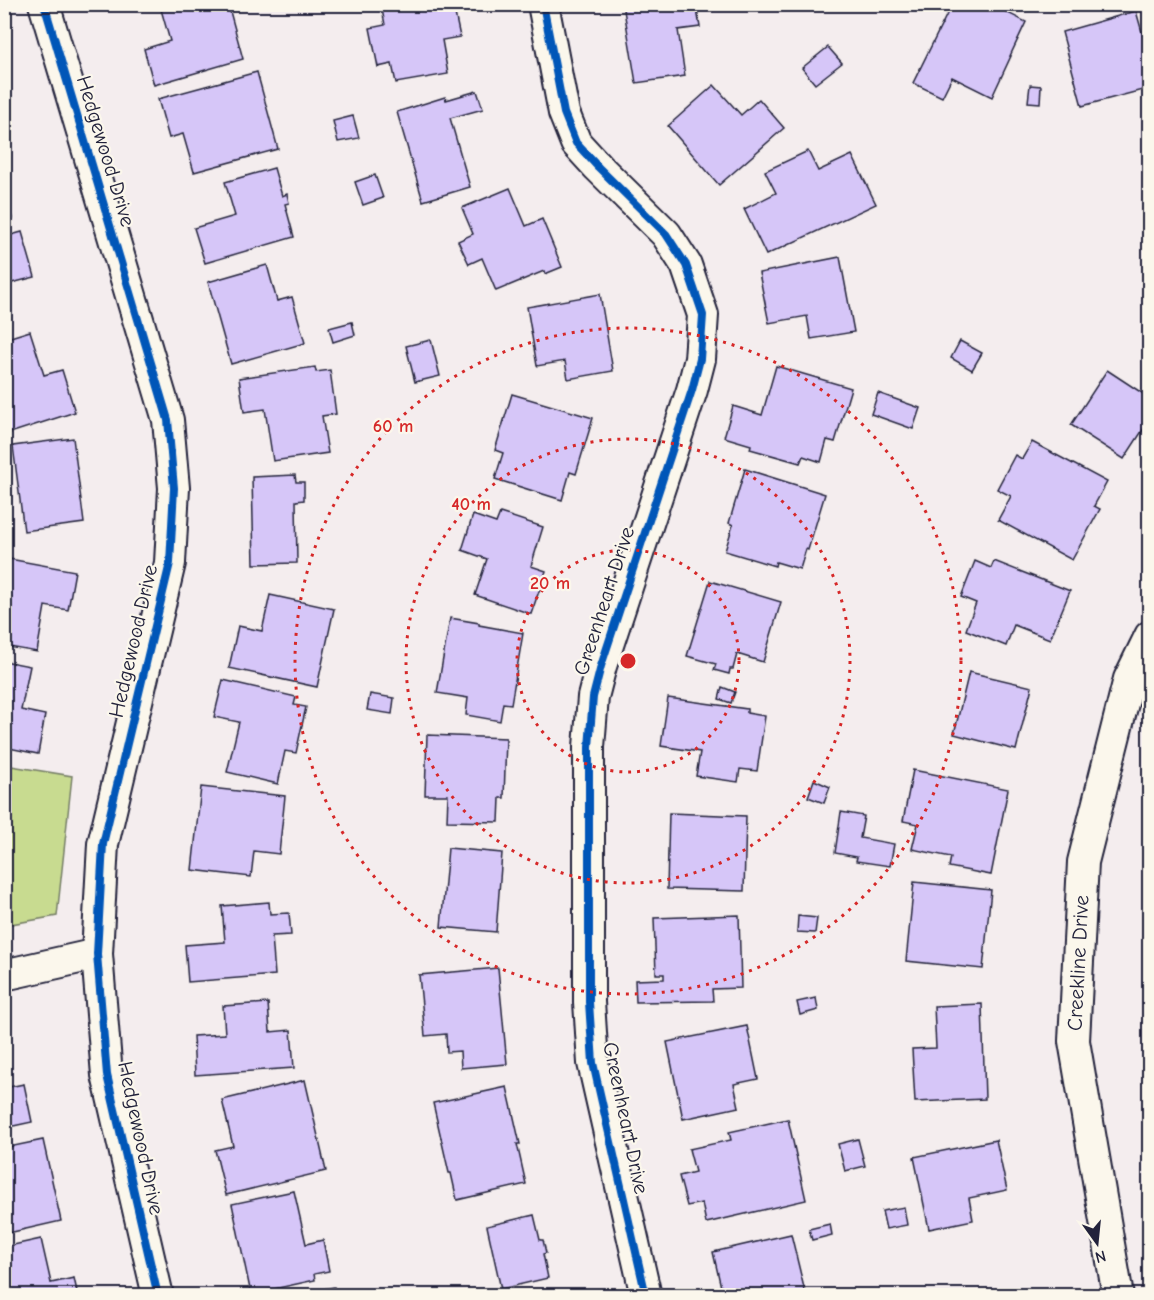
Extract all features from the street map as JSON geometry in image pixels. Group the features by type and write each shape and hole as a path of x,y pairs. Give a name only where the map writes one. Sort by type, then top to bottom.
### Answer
{"street":[{"name":"Hedgewood Drive","path":"44,4 168,420 174,488 170,563 103,844 97,954 106,1076 158,1296"},
{"name":"Greenheart Drive","path":"543,4 564,112 576,143 666,234 686,265 703,315 700,358 692,390 598,676 593,697 590,747 589,1002 593,1063 646,1296"},
{"name":"Creekline Drive","path":"1118,1296 1074,1041 1083,862 1129,679 1149,636"},
{"path":"4,975 97,954"}],"green space":[{"path":"5,765 72,776 57,916 5,925"}],"building":[{"path":"164,4 228,4 243,59 154,85 144,49 170,41 160,6"},
{"path":"381,4 453,4 460,37 442,40 448,74 396,83 392,64 378,67 370,28 385,25"},
{"path":"623,4 696,4 700,27 678,30 685,76 636,83"},
{"path":"952,4 990,4 1026,22 992,97 952,77 942,97 913,83"},
{"path":"1136,11 1150,60 1150,88 1082,106 1062,32"},
{"path":"828,47 842,63 815,84 802,68"},
{"path":"257,72 278,149 194,172 183,134 169,138 158,99"},
{"path":"714,85 741,115 759,99 784,128 719,185 668,126"},
{"path":"1030,85 1041,86 1040,103 1028,102"},
{"path":"477,91 483,109 450,118 470,187 423,201 397,112 445,97 446,100"},
{"path":"353,116 359,138 338,142 333,121"},
{"path":"808,151 818,171 852,155 876,204 766,255 744,209 776,193 765,171"},
{"path":"274,168 282,196 287,194 289,203 285,204 294,237 205,263 194,228 235,216 225,182"},
{"path":"375,175 383,198 363,205 355,182"},
{"path":"510,188 526,226 542,219 562,267 545,274 544,271 496,291 482,258 469,264 458,241 473,234 462,208"},
{"path":"4,189 12,218 4,221"},
{"path":"22,232 35,277 4,285 4,237"},
{"path":"840,257 854,332 811,339 807,316 769,323 759,273"},
{"path":"267,265 277,301 292,297 305,343 231,364 208,282"},
{"path":"600,294 613,371 568,379 565,361 537,366 527,307"},
{"path":"352,322 355,335 333,342 329,328"},
{"path":"30,331 44,375 62,370 75,412 4,435 4,339"},
{"path":"431,340 440,376 415,382 406,346"},
{"path":"960,341 982,353 972,370 951,358"},
{"path":"776,366 851,388 835,442 827,440 821,462 803,456 800,463 750,449 751,445 724,437 733,406 762,415"},
{"path":"315,367 316,372 330,370 336,414 322,416 328,453 273,461 265,409 244,412 239,378"},
{"path":"1107,370 1145,395 1150,391 1150,419 1124,459 1071,425"},
{"path":"878,393 920,408 913,429 871,414"},
{"path":"512,394 593,418 576,474 570,472 562,500 495,479 503,453 495,450"},
{"path":"73,438 84,523 24,531 13,446"},
{"path":"1032,442 1107,482 1094,506 1100,509 1072,560 998,520 1011,496 997,489 1015,455 1022,459"},
{"path":"745,469 825,494 800,569 776,562 775,566 725,551 733,525 729,523"},
{"path":"295,475 296,482 304,482 304,500 296,501 297,563 254,564 252,477"},
{"path":"500,513 543,527 531,566 546,571 531,614 475,595 487,559 462,550 473,515 496,523"},
{"path":"4,558 75,571 68,610 45,606 37,652 4,646"},
{"path":"975,561 991,568 994,561 1070,591 1050,639 1014,625 1006,646 966,630 976,603 961,597"},
{"path":"710,581 781,602 763,662 737,654 733,669 730,669 729,674 714,670 716,664 687,656"},
{"path":"270,595 334,609 317,687 229,668 238,626 262,631"},
{"path":"450,618 523,633 511,704 503,703 500,721 466,715 468,698 437,693"},
{"path":"4,661 30,666 21,710 45,715 38,754 4,747"},
{"path":"969,672 1032,687 1016,750 954,734"},
{"path":"223,680 296,697 294,705 306,707 296,753 285,751 278,784 227,772 239,722 214,717"},
{"path":"722,687 735,692 731,703 719,699"},
{"path":"370,694 394,698 392,714 367,710"},
{"path":"668,698 747,709 747,713 765,716 757,771 740,769 738,782 696,776 700,752 661,746"},
{"path":"427,735 506,738 504,798 500,798 499,822 447,821 448,795 425,795"},
{"path":"913,770 1008,789 991,875 949,867 951,857 912,849 918,824 903,821"},
{"path":"814,780 830,787 824,803 808,797"},
{"path":"201,787 285,796 279,854 254,851 251,877 192,870"},
{"path":"841,812 864,816 860,838 894,844 890,866 856,861 857,857 835,853"},
{"path":"669,813 746,816 744,891 667,889"},
{"path":"448,848 502,853 496,932 441,927"},
{"path":"914,882 991,890 983,969 906,961"},
{"path":"269,902 270,914 289,913 291,935 272,936 275,975 188,982 185,945 225,942 222,906"},
{"path":"739,915 741,988 712,989 713,1001 636,1002 635,980 664,979 664,974 656,974 654,918"},
{"path":"798,916 817,918 815,933 797,932"},
{"path":"498,968 507,1064 461,1068 460,1051 447,1052 446,1034 425,1036 419,975"},
{"path":"816,998 818,1010 800,1015 797,1002"},
{"path":"268,1003 270,1032 291,1030 294,1068 195,1075 193,1036 225,1034 223,1006"},
{"path":"982,1004 985,1099 915,1102 912,1049 936,1048 934,1006"},
{"path":"747,1026 758,1079 734,1084 739,1107 683,1119 667,1042"},
{"path":"305,1080 326,1171 226,1195 215,1150 233,1146 222,1100"},
{"path":"24,1084 32,1122 4,1128 4,1088"},
{"path":"507,1087 520,1144 517,1144 526,1184 457,1200 433,1103"},
{"path":"788,1119 806,1200 706,1223 702,1203 687,1206 679,1176 695,1172 689,1149 731,1140 729,1132"},
{"path":"858,1139 865,1166 845,1171 838,1144"},
{"path":"43,1140 61,1221 4,1234 4,1148"},
{"path":"996,1140 1007,1190 969,1198 973,1220 929,1229 914,1157"},
{"path":"294,1191 306,1244 323,1240 329,1271 314,1274 315,1280 251,1294 232,1204"},
{"path":"904,1207 907,1225 886,1229 882,1211"},
{"path":"534,1215 540,1240 543,1240 546,1253 543,1254 548,1278 501,1289 487,1226"},
{"path":"830,1224 832,1235 812,1240 809,1229"},
{"path":"791,1234 805,1292 787,1296 723,1296 713,1252"},
{"path":"41,1239 51,1283 74,1278 78,1296 4,1296 4,1247"},
{"path":"334,1287 336,1296 317,1296 316,1290"}],"cycle path":[{"path":"44,4 168,420 174,488 170,563 103,844 97,954 107,1075 158,1296"},
{"path":"543,4 564,113 576,143 666,234 686,265 703,315 700,359 692,390 601,666 593,697 589,747 589,1002 593,1063 646,1296"}]}
